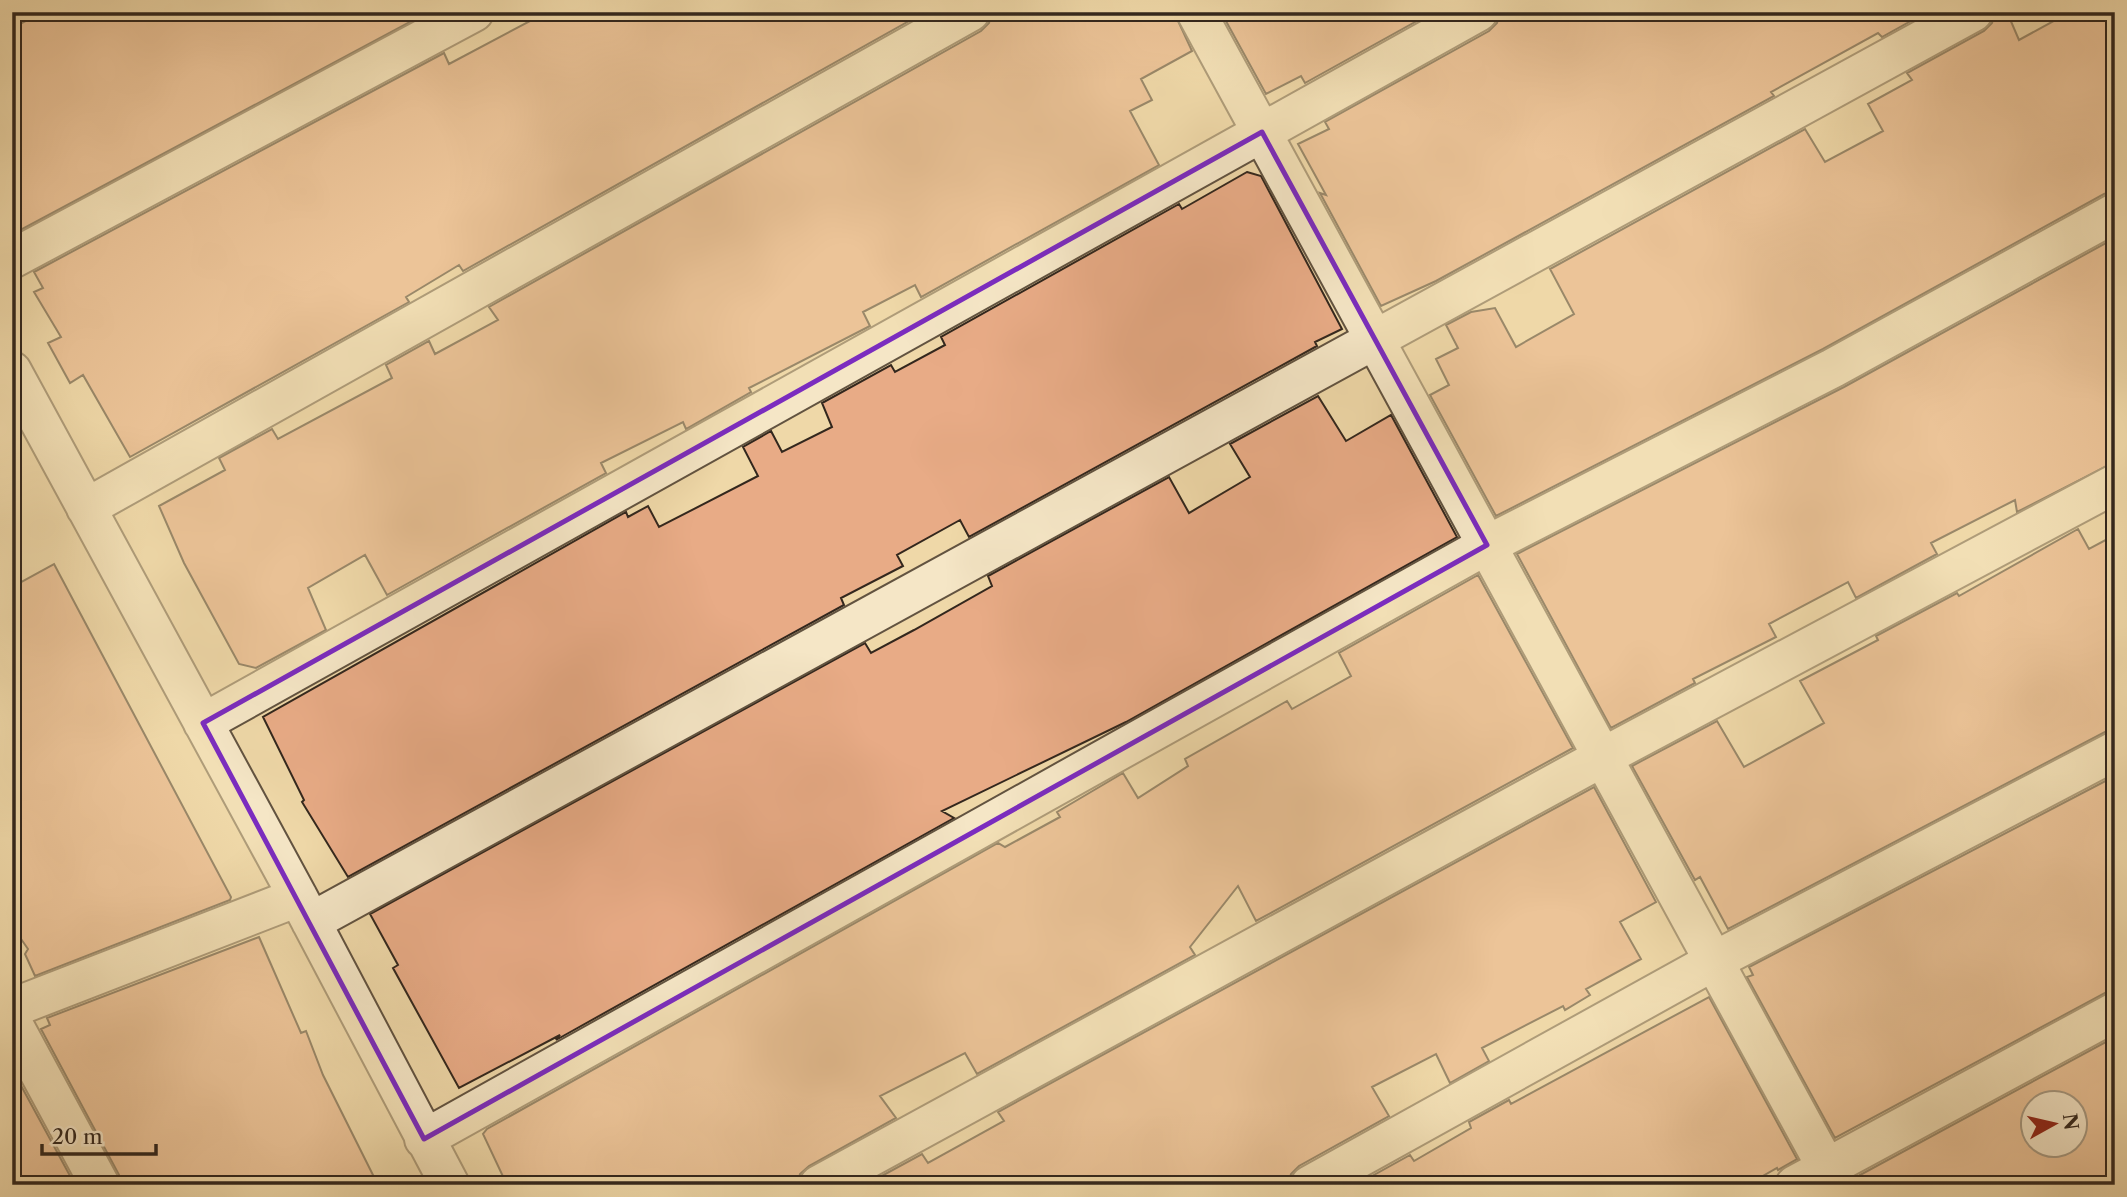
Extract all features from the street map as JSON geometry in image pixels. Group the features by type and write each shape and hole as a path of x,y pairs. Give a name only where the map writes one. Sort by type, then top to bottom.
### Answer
{"street":[{"path":"12,259 474,12"},
{"path":"86,508 970,12"},
{"path":"1196,12 1714,961 1820,1179 2115,1012"},
{"path":"204,723 1478,12"},
{"path":"12,1008 304,909 1376,341 1973,12"},
{"path":"424,1139 1487,545 1833,368 2115,213"},
{"path":"12,371 204,723 450,1185"},
{"path":"819,1185 1603,757 2115,484"},
{"path":"1310,1185 1714,961 2115,751"},
{"path":"12,1022 100,1185"}],"highlighted area":[{"path":"1262,132 1487,545 424,1139 203,723"}],"building":[{"path":"43,12 425,14 13,234 12,28"},
{"path":"547,12 925,12 463,271 459,265 406,297 409,302 130,457 83,375 70,383 48,343 61,337 34,292 43,288 34,272 444,53 449,64"},
{"path":"992,12 1174,12 1192,51 1141,79 1152,100 1130,111 1159,165 921,297 915,285 863,312 870,326 749,388 751,392 686,429 683,422 601,463 606,473 387,595 365,555 308,588 326,630 256,668 239,664 184,563 159,506 225,470 219,458 272,429 278,439 392,378 386,365 429,341 435,354 498,320 489,307 981,31 989,23"},
{"path":"1221,12 1433,12 1305,83 1301,76 1266,94"},
{"path":"1500,12 1927,12 1882,37 1878,33 1771,92 1774,96 1436,281 1381,306 1320,193 1326,195 1298,144 1329,129 1325,122 1489,31 1497,23"},
{"path":"1995,12 2007,12 2019,40 2070,12 2115,12 2115,191 2104,194 1823,349 1496,516 1430,395 1449,385 1436,359 1458,348 1446,325 1471,312 1495,308 1516,347 1574,314 1550,269 1805,129 1825,162 1883,131 1868,104 1912,80 1907,73 1984,31 1992,23"},
{"path":"1247,172 1261,176 1342,329 1315,342 1317,346 969,537 960,520 897,555 903,566 841,598 844,605 348,877 302,802 304,800 263,717 626,512 628,517 648,506 659,527 758,476 743,447 771,431 782,452 832,427 822,403 891,365 895,372 945,345 941,337 1179,204 1182,209"},
{"path":"2115,238 2115,462 2017,512 2015,500 1931,543 1937,554 1856,598 1848,582 1769,624 1776,637 1693,679 1695,683 1611,728 1517,554 1844,387"},
{"path":"1318,396 1346,441 1391,415 1457,537 1126,722 942,811 954,818 556,1040 560,1035 459,1088 393,968 398,965 370,914 865,643 871,653 914,630 992,586 988,576 1169,477 1189,513 1250,477 1230,444"},
{"path":"2078,529 2089,549 2115,535 2115,729 1728,929 1700,877 1695,880 1632,766 1717,721 1744,767 1824,723 1800,681 1878,640 1876,636 1957,593 1959,596"},
{"path":"54,564 231,897 230,900 35,976 25,954 28,949 12,926 12,587"},
{"path":"1478,575 1573,748 1256,921 1238,886 1190,947 1195,955 977,1074 965,1053 880,1096 896,1118 809,1166 800,1174 797,1185 507,1185 483,1134 487,1129 998,843 1005,847 1060,817 1057,812 1123,773 1138,798 1188,766 1185,759 1287,701 1292,709 1351,676 1339,653"},
{"path":"2115,776 2115,990 1835,1138 1747,977 1753,975 1749,967"},
{"path":"1594,787 1656,902 1620,922 1641,959 1586,989 1590,995 1565,1010 1563,1006 1482,1048 1489,1061 1450,1083 1436,1054 1372,1087 1389,1116 1299,1166 1291,1174 1288,1185 865,1185 922,1154 928,1163 1004,1121 998,1112"},
{"path":"259,937 301,1033 306,1031 323,1075 378,1185 122,1185 41,1029 50,1025 47,1018"},
{"path":"1709,997 1797,1159 1778,1170 1777,1168 1747,1185 1356,1185 1410,1155 1414,1161 1471,1128 1469,1122 1509,1100 1511,1104"},
{"path":"2115,1037 2115,1185 1865,1185 1860,1175 2018,1089 2018,1158 2088,1158 2088,1088 2021,1088"},
{"path":"12,1069 75,1185 12,1185"}]}
